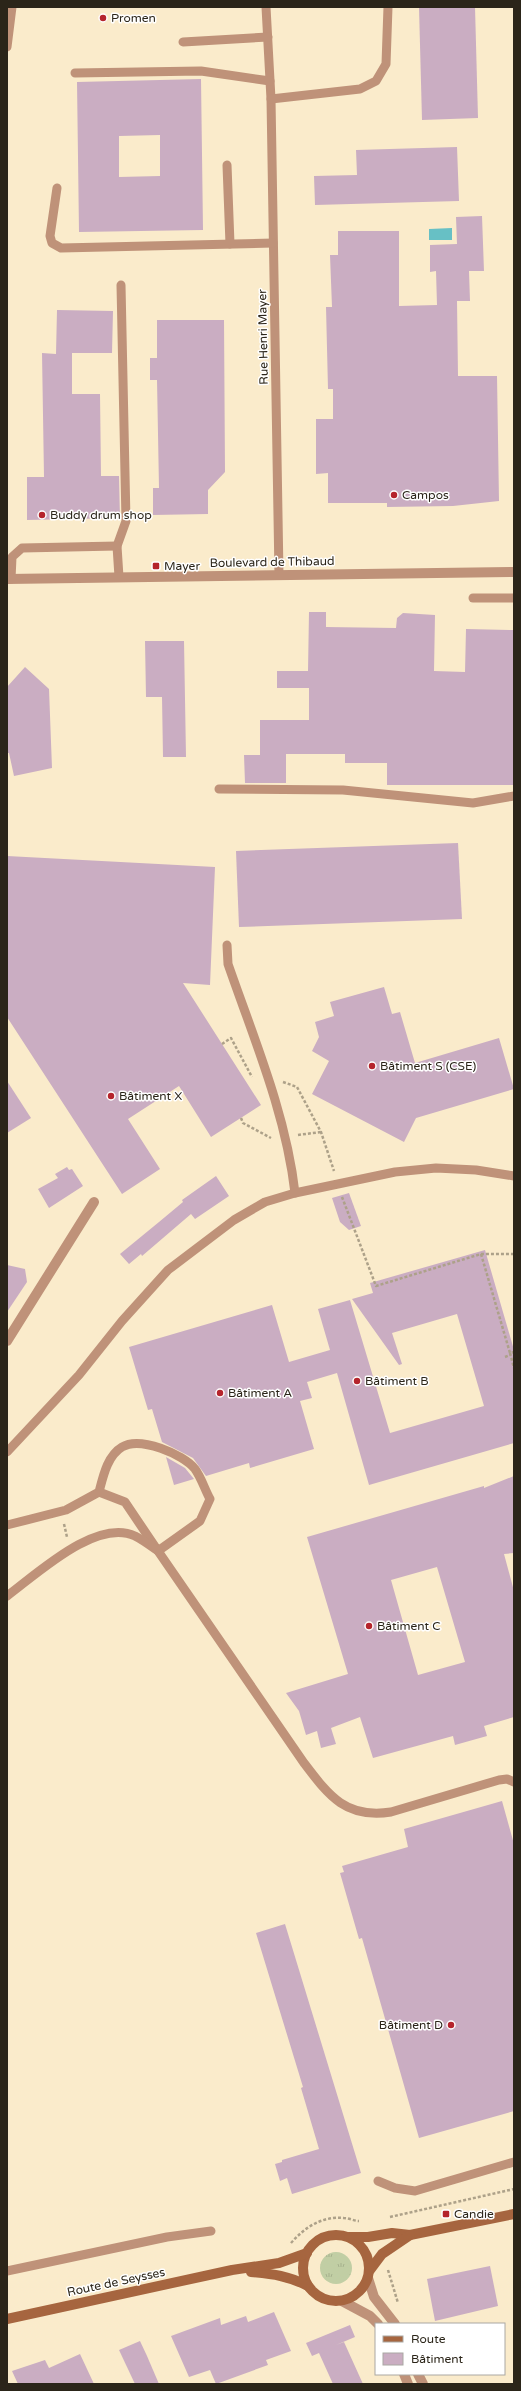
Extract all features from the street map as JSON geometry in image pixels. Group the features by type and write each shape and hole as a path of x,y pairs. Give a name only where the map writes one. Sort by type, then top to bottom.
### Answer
{"main road":[{"path":"410,2235 382,2254 358,2294 342,2301 322,2299 308,2286 303,2270 307,2253 320,2239 338,2235 347,2237 368,2237 392,2233 410,2235 514,2214"},
{"path":"347,2237 364,2250 369,2274"},
{"name":"Route de Seysses","path":"7,2319 232,2270 279,2264 307,2253"},
{"name":"Route de Seysses","path":"232,2270 280,2274 293,2278 308,2286"}],"street":[{"name":"Boulevard de Thibaud","path":"9,579 514,572"},
{"path":"7,1341 94,1202"},
{"path":"369,2274 374,2296 394,2323"},
{"path":"342,2301 370,2316 377,2323"},
{"path":"418,2375 423,2384"}],"lane":[{"path":"7,47 12,7"},
{"name":"Rue Henri Mayer","path":"266,7 271,99 279,575"},
{"path":"271,99 360,89 376,81 386,64 388,7"},
{"path":"183,42 268,37"},
{"path":"75,73 201,71 270,81"},
{"path":"227,165 230,244"},
{"path":"57,188 50,236 52,244 61,248 273,243"},
{"path":"119,577 117,546 126,521 121,285"},
{"path":"9,579 12,557 22,548 117,546"},
{"path":"474,598 514,598"},
{"path":"219,789 343,790 473,803 514,796"},
{"path":"227,945 228,964 270,1083 292,1164 295,1193"},
{"path":"7,1452 79,1375 122,1321 168,1270 234,1220 265,1202 295,1193 339,1185 395,1172 436,1168 476,1170 514,1176"},
{"path":"7,1525 66,1510 99,1492 107,1464 122,1447 143,1443 174,1454 195,1469 210,1500 200,1521 158,1551"},
{"path":"99,1492 125,1502 304,1763 327,1793 344,1806 362,1813 377,1814 391,1812 499,1780 507,1779 514,1782"},
{"path":"7,1596 72,1548 90,1538 113,1532 134,1536 158,1551"},
{"path":"378,2181 395,2188 415,2191 514,2162"},
{"path":"7,2271 167,2236 211,2231"}],"path":[{"path":"222,1044 231,1038 258,1088 279,1080 297,1087 321,1132 376,1286 481,1254 514,1254"},
{"path":"481,1254 514,1368"},
{"path":"505,1357 514,1352"},
{"path":"66,1510 63,1527 72,1548"},
{"path":"389,2266 388,2273 399,2305"}],"green space":[{"path":"333,2252 339,2252 349,2259 352,2268 351,2274 345,2281 339,2284 333,2284 323,2277 320,2271 320,2265 327,2255"}],"water":[{"path":"452,228 452,240 429,240 429,229"}],"building":[{"path":"419,7 475,7 478,118 422,120"},
{"path":"201,79 203,230 79,232 77,82","holes":["160,135 160,176 119,177 119,136"]},
{"path":"457,147 459,201 315,205 314,176 357,175 356,150"},
{"path":"482,216 484,271 469,271 470,301 457,301 458,376 497,376 499,501 453,506 387,507 387,503 328,503 328,473 316,474 316,419 333,419 333,389 328,389 326,307 332,307 330,255 338,255 338,231 399,231 399,306 437,305 436,271 430,272 430,245 457,244 456,217"},
{"path":"57,310 113,311 112,353 72,353 72,394 100,394 101,476 119,476 120,518 27,520 27,477 44,477 42,353 56,354"},
{"path":"157,320 224,320 225,472 208,490 208,514 153,515 153,488 159,488 157,380 150,380 150,358 157,358"},
{"path":"309,612 326,612 326,627 396,628 397,618 403,613 435,615 434,671 465,672 466,629 514,630 513,785 387,785 387,763 345,763 345,754 286,754 286,783 245,783 244,755 260,755 260,720 309,720 309,688 277,688 277,671 308,671"},
{"path":"145,641 184,641 186,757 163,757 162,697 146,697"},
{"path":"25,667 49,689 52,768 14,776 9,753 7,753 7,687"},
{"path":"458,843 462,919 239,927 236,851"},
{"path":"7,856 215,867 210,985 183,983 261,1105 211,1137 179,1086 128,1119 160,1169 122,1194 7,1017"},
{"name":"Bâtiment S (CSE)","path":"384,987 392,1014 400,1012 415,1063 499,1038 514,1089 416,1118 404,1142 312,1094 329,1061 312,1051 319,1037 315,1022 334,1016 330,1002"},
{"path":"7,1081 31,1118 7,1133"},
{"path":"67,1167 69,1170 72,1169 83,1186 49,1208 38,1189 58,1178 55,1174"},
{"path":"216,1176 229,1196 195,1219 191,1214 142,1256 141,1254 129,1264 120,1254 183,1202 182,1200"},
{"path":"349,1193 361,1226 349,1230 340,1222 332,1198"},
{"path":"485,1250 514,1350 514,1443 369,1485 337,1373 307,1382 312,1398 300,1401 314,1449 250,1468 249,1463 206,1476 193,1458 162,1442 152,1409 148,1410 129,1347 272,1305 289,1362 330,1350 318,1309 350,1300 390,1433 484,1406 457,1314 392,1333 402,1364 399,1365 352,1299 373,1293 370,1283"},
{"path":"7,1265 25,1269 27,1282 7,1312"},
{"path":"166,1457 185,1468 194,1479 174,1485"},
{"name":"Bâtiment C","path":"514,1476 514,1553 504,1554 514,1591 514,1717 484,1726 487,1736 455,1745 453,1736 373,1758 360,1717 331,1728 336,1744 321,1748 317,1731 306,1735 299,1711 286,1693 348,1674 307,1537 484,1486 484,1488","holes":["437,1567 465,1662 418,1675 391,1580"]},
{"name":"Bâtiment D","path":"502,1801 514,1844 514,2111 419,2138 362,1938 359,1939 340,1873 344,1872 342,1866 408,1847 404,1829"},
{"path":"285,1924 361,2173 292,2194 287,2178 280,2181 275,2164 282,2162 282,2160 319,2149 301,2088 303,2087 256,1933"},
{"path":"490,2266 498,2306 435,2321 427,2279"},
{"path":"274,2312 291,2351 266,2360 268,2365 216,2384 210,2370 189,2377 171,2336 220,2318 221,2325 246,2316 248,2322"},
{"path":"350,2325 355,2337 336,2345 344,2342 363,2384 333,2384 319,2353 312,2356 306,2343"},
{"path":"140,2341 159,2384 135,2384 119,2350"},
{"path":"80,2354 94,2384 18,2384 12,2371 45,2360 49,2368"}],"place":[{"name":"Promen","path":"103,18"},
{"name":"Campos","path":"394,495"},
{"name":"Buddy drum shop","path":"42,515"},
{"name":"Mayer","path":"156,566"},
{"name":"Bâtiment S (CSE)","path":"372,1066"},
{"name":"Bâtiment X","path":"111,1096"},
{"name":"Bâtiment B","path":"357,1381"},
{"name":"Bâtiment A","path":"220,1393"},
{"name":"Bâtiment C","path":"369,1626"},
{"name":"Bâtiment D","path":"451,2025"},
{"name":"Candie","path":"446,2214"}]}
